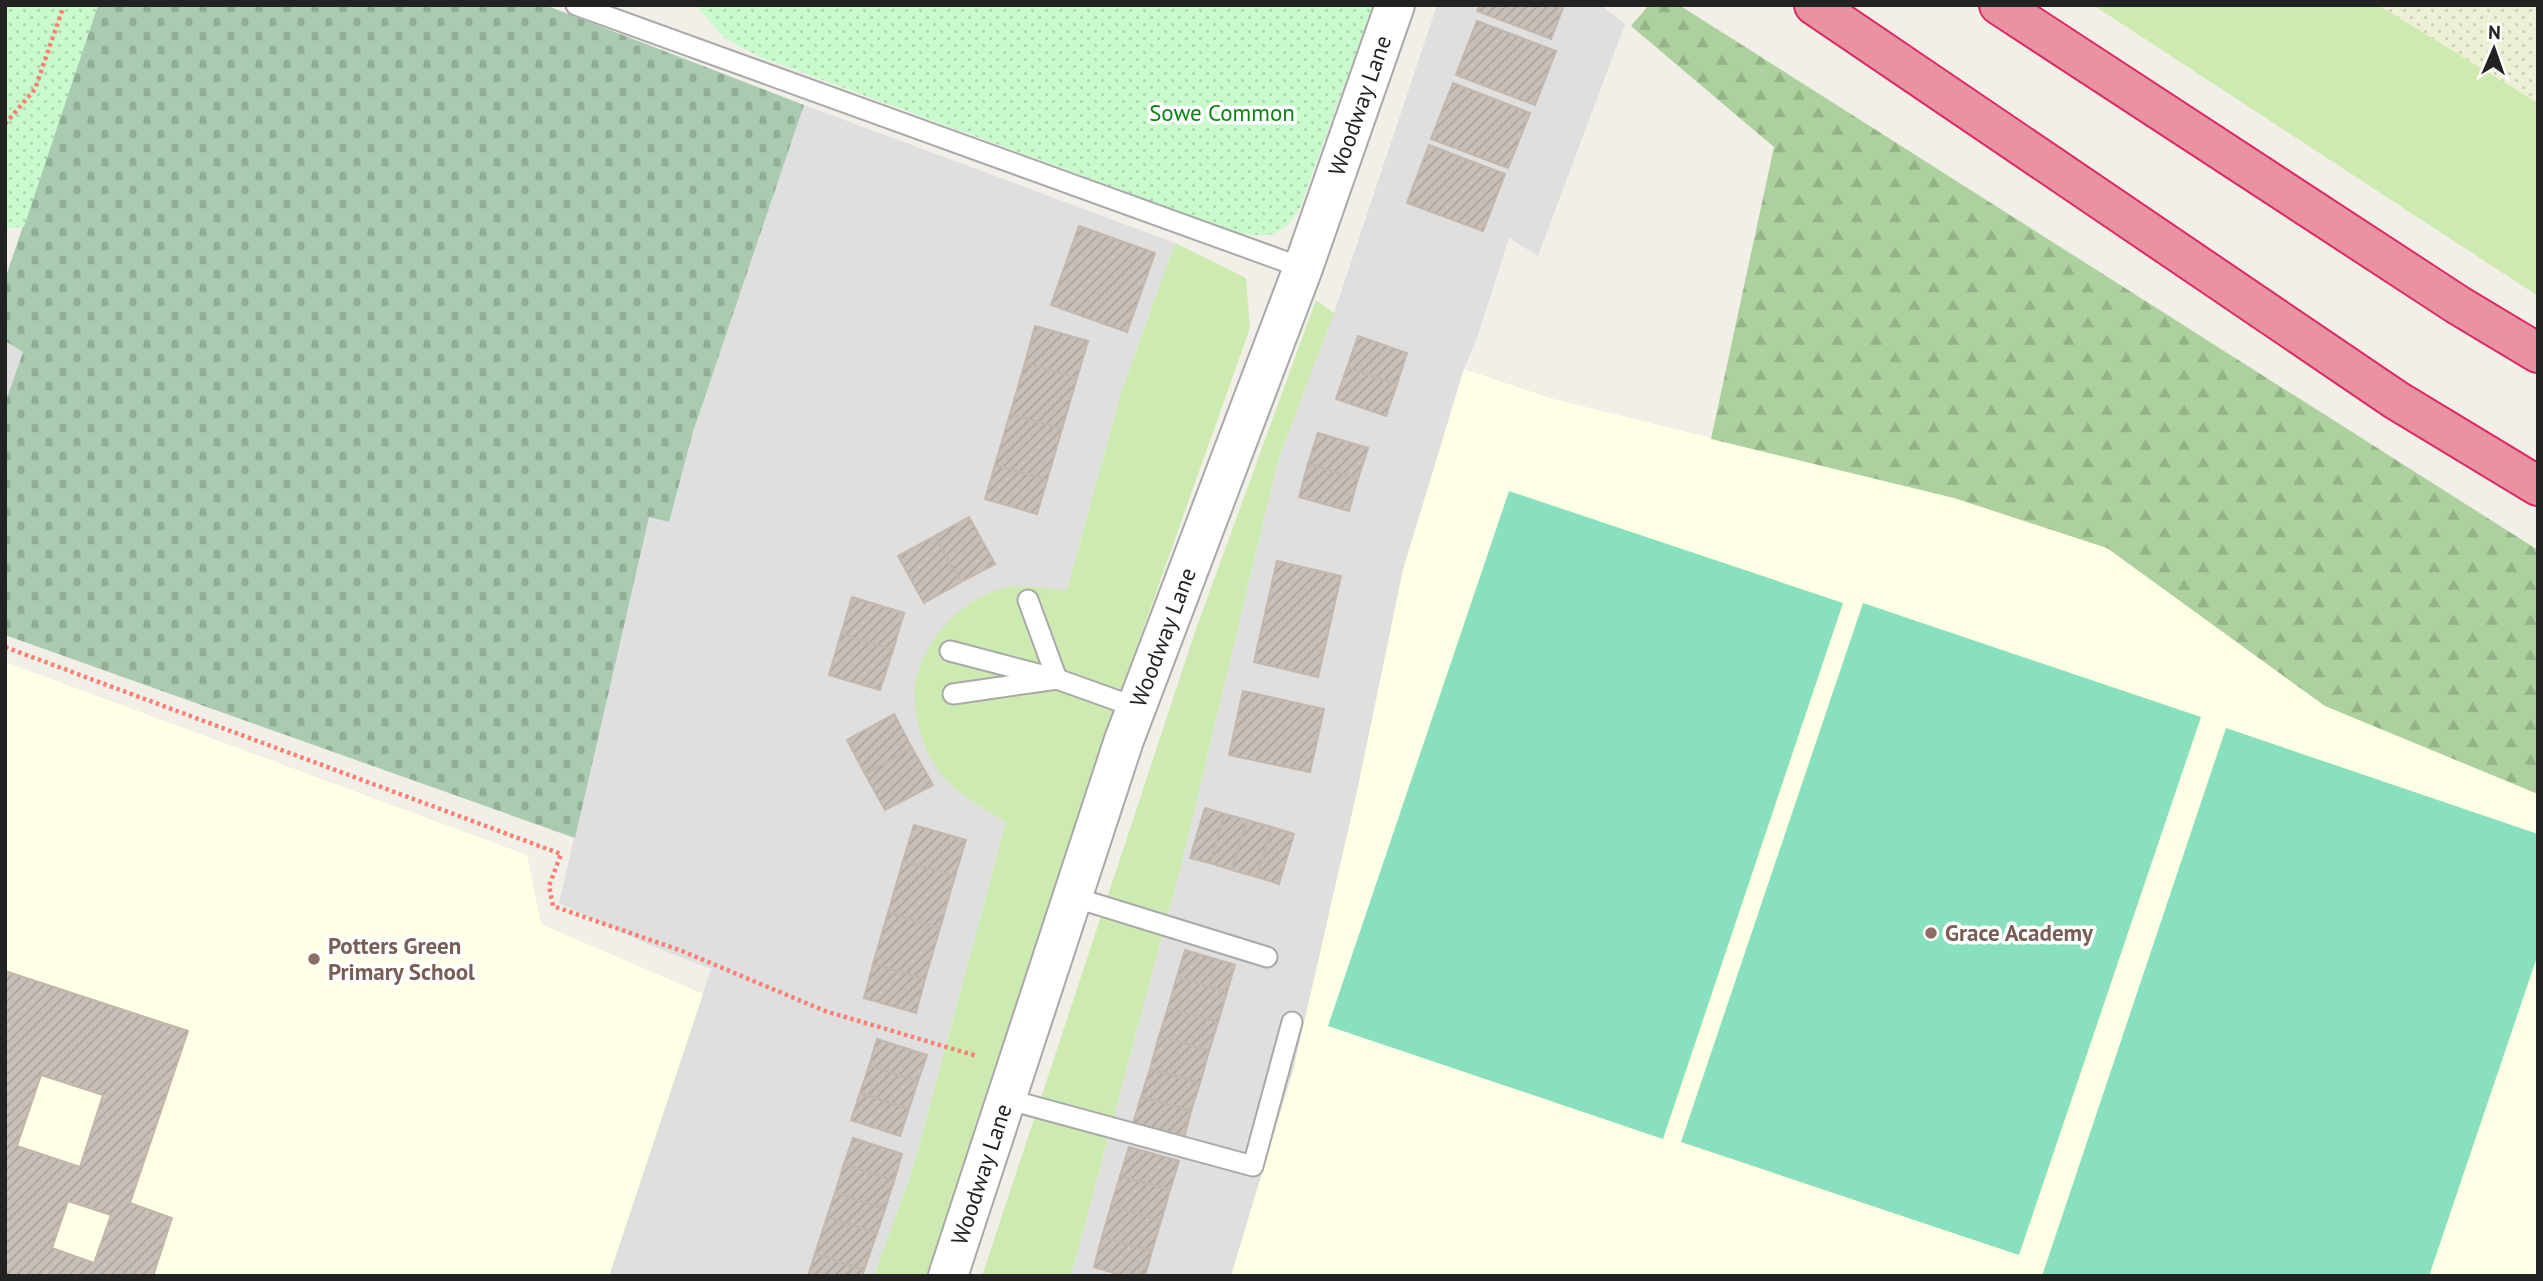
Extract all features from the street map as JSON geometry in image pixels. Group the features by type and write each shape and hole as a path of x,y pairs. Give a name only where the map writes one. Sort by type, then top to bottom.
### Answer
{"highway":[{"path":"1814,5 2396,400 2538,485"},
{"path":"1998,5 2458,305 2538,353"}],"street":[{"name":"Woodway Lane","path":"948,1276 1138,708 1303,268 1395,5"}],"lane":[{"path":"576,5 1303,268"},
{"path":"1028,600 1057,678"},
{"path":"950,650 1057,678 1138,708"},
{"path":"953,694 1057,678"},
{"path":"1073,897 1267,957"},
{"path":"1011,1084 1252,1166 1292,1022"}],"path":[{"path":"5,124 35,89 64,5"},
{"path":"5,647 561,854 549,886 553,906 682,951 1011,1084"}],"shaded area":[{"path":"1437,5 1601,5 1625,24 1538,256 1509,238 1477,338 1464,369 1403,570 1357,792 1293,1071 1231,1276 1071,1276 1183,858 1278,460 1334,313"},
{"path":"2378,5 2538,5 2538,103"},
{"path":"804,105 1175,243 1121,393 1067,590 1008,587 915,705 925,746 945,779 1006,822 913,1168 874,1276 609,1276 711,969 647,944 559,903 649,516 669,521 693,432"},
{"path":"5,341 23,351 5,403"},
{"name":"Grace Academy","path":"1464,369 1553,399 1954,498 2107,548 2325,706 2538,794 2538,1276 1231,1276 1293,1071 1357,792 1403,570"},
{"name":"Potters Green Primary School","path":"5,662 527,855 541,924 703,994 609,1276 5,1276"}],"green space":[{"path":"5,5 98,5 24,227 5,228"},
{"path":"98,5 545,5 804,105 693,432 669,522 649,517 575,838 5,635 5,403 23,352 5,341 5,279"},
{"name":"Sowe Common","path":"695,5 1373,5 1300,208 1281,230 1259,235 1238,233 760,57 725,38"},
{"path":"1649,5 1679,5 2538,550 2538,794 2325,706 2107,548 1954,498 1711,439 1774,147 1631,26"},
{"path":"2093,5 2378,5 2538,103 2538,296"},
{"path":"1175,243 1246,278 1250,328 1102,745 932,1276 874,1276 913,1168 1006,822 958,791 937,768 924,742 916,714 915,685 918,672 923,658 941,630 965,607 979,598 993,591 1015,586 1067,590 1121,393"},
{"path":"1316,300 1334,313 1278,460 1183,858 1071,1276 982,1276 1196,629"},
{"path":"1509,491 1843,603 1663,1139 1328,1026"},
{"path":"1863,603 2201,717 2019,1255 1681,1142"},
{"path":"2226,728 2538,834 2538,954 2429,1276 2042,1276"}],"building":[{"path":"1480,5 1564,5 1551,39 1477,11"},
{"path":"1477,21 1556,51 1535,105 1456,75"},
{"path":"1453,83 1530,113 1508,168 1431,139"},
{"path":"1429,145 1505,174 1483,231 1407,203"},
{"path":"1079,226 1155,253 1127,332 1051,305"},
{"path":"1035,326 1088,341 1077,378 1025,363"},
{"path":"1358,336 1407,353 1397,384 1347,368"},
{"path":"1025,363 1077,378 1062,429 1010,414"},
{"path":"1347,368 1397,384 1386,416 1336,399"},
{"path":"1010,414 1062,429 1047,480 995,465"},
{"path":"1318,433 1368,448 1358,479 1308,464"},
{"path":"1308,464 1358,479 1349,511 1299,497"},
{"path":"995,465 1047,480 1037,514 985,499"},
{"path":"969,517 995,564 961,582 935,536"},
{"path":"935,536 961,582 924,603 898,556"},
{"path":"1277,561 1341,576 1318,677 1254,662"},
{"path":"852,597 904,613 893,650 841,634"},
{"path":"841,634 893,650 880,690 829,675"},
{"path":"1243,691 1324,709 1310,772 1229,755"},
{"path":"894,714 912,748 865,774 847,740"},
{"path":"912,748 933,785 885,810 865,774"},
{"path":"1205,808 1225,814 1210,863 1190,858"},
{"path":"1225,814 1247,820 1232,870 1210,863"},
{"path":"1247,820 1272,827 1257,877 1232,870"},
{"path":"914,825 966,840 955,876 903,861"},
{"path":"1272,827 1294,834 1279,884 1257,877"},
{"path":"903,861 955,876 940,928 888,913"},
{"path":"888,913 940,928 925,979 873,964"},
{"path":"1185,950 1235,965 1227,992 1177,977"},
{"path":"873,964 925,979 916,1013 864,998"},
{"path":"5,971 188,1031 130,1203 172,1218 153,1276 5,1276","holes":["41,1075 103,1095 80,1167 17,1146","68,1201 111,1215 94,1263 52,1248"]},
{"path":"1177,977 1227,992 1218,1022 1168,1008"},
{"path":"1168,1008 1218,1022 1209,1051 1159,1036"},
{"path":"1159,1036 1209,1051 1200,1083 1150,1069"},
{"path":"877,1039 927,1055 918,1081 869,1066"},
{"path":"869,1066 918,1081 909,1109 860,1093"},
{"path":"1150,1069 1200,1083 1191,1111 1141,1097"},
{"path":"860,1093 909,1109 900,1136 851,1120"},
{"path":"1141,1097 1191,1111 1184,1139 1133,1124"},
{"path":"853,1138 902,1154 894,1181 844,1164"},
{"path":"1129,1147 1179,1161 1170,1190 1120,1176"},
{"path":"844,1164 894,1181 885,1209 835,1193"},
{"path":"1120,1176 1170,1190 1161,1221 1111,1206"},
{"path":"835,1193 885,1209 877,1233 827,1217"},
{"path":"1111,1206 1161,1221 1152,1251 1102,1237"},
{"path":"827,1217 877,1233 864,1270 815,1254"},
{"path":"1102,1237 1152,1251 1145,1276 1125,1276 1094,1267"},
{"path":"815,1254 864,1270 862,1276 808,1276"}],"place":[{"name":"Grace Academy","path":"1931,933"},
{"name":"Potters Green Primary School","path":"314,959"}]}
